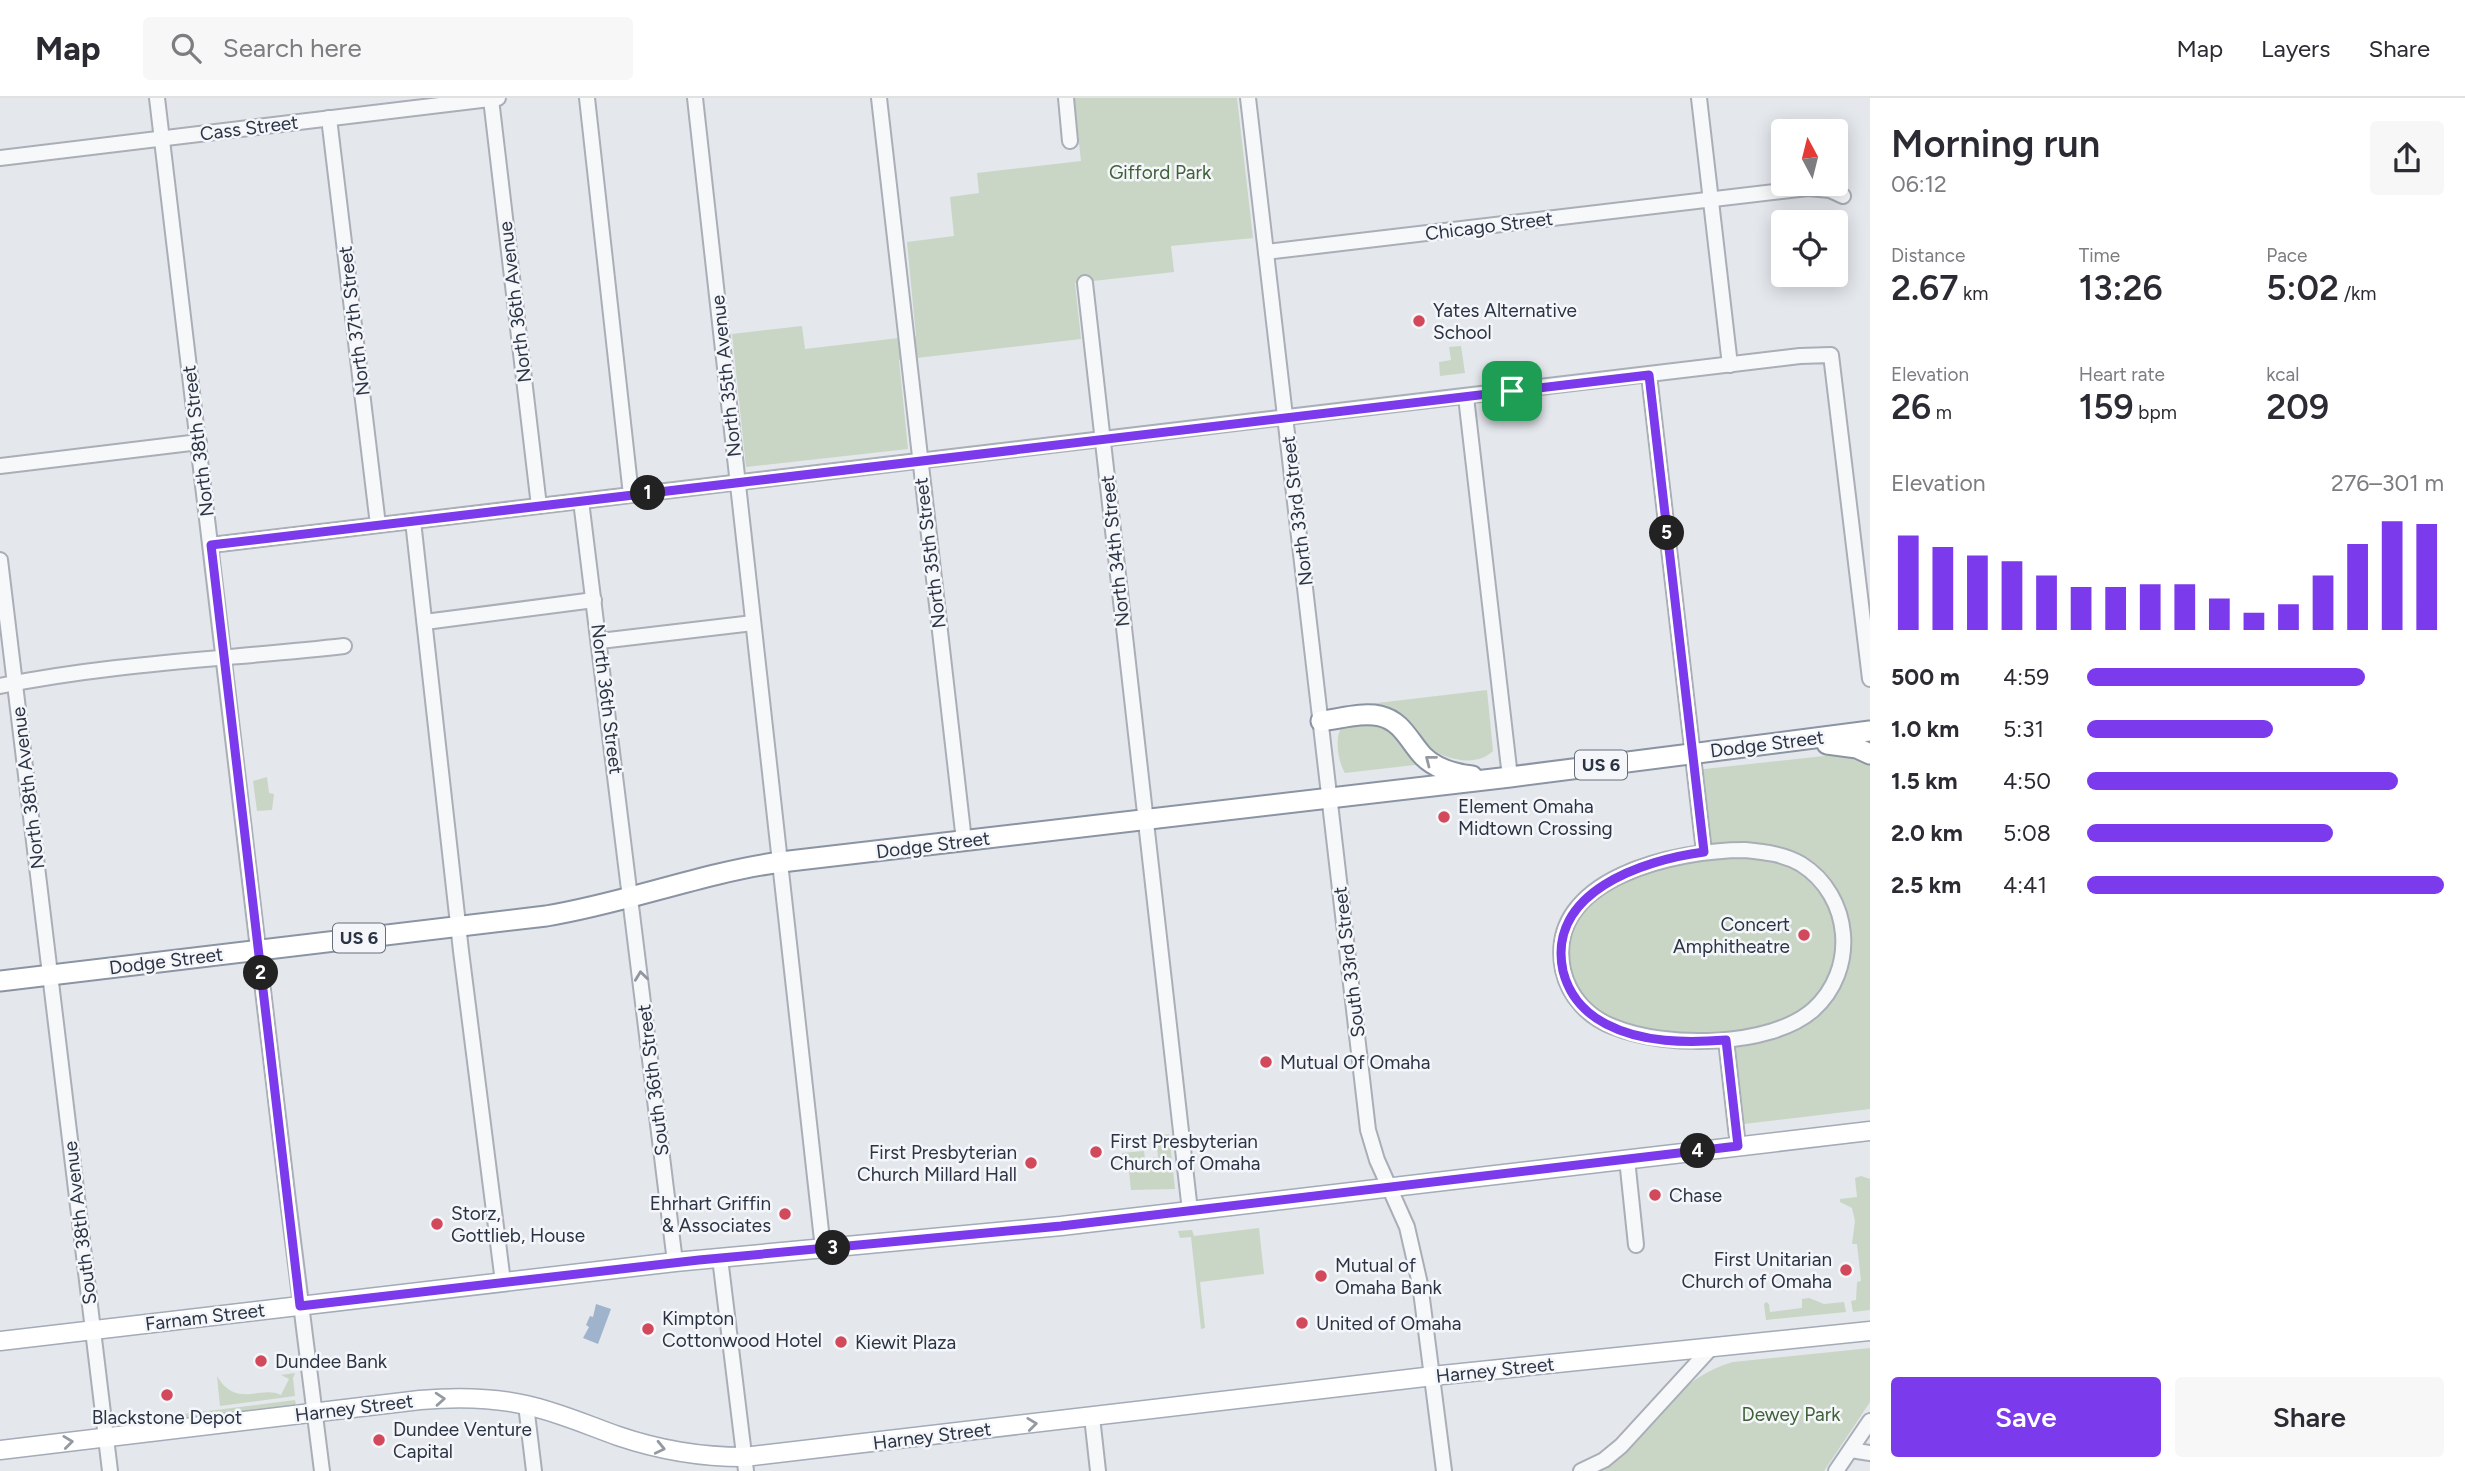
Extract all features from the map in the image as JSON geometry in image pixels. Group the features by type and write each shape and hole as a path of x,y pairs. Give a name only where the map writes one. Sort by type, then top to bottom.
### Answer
{"highway":[{"path":"1321,721 1367,715 1386,718 1403,729 1424,757 1435,765 1451,772 1502,778"},
{"name":"Dodge Street","path":"0,981 563,913 708,876 781,862 1502,778 1870,731"},
{"name":"US 6","path":"1781,743 1838,745 1857,748 1870,754"}],"main road":[{"name":"Farnam Street","path":"0,1341 675,1262 1061,1226 1870,1131"},
{"name":"Harney Street","path":"0,1450 439,1398 490,1399 526,1405 649,1446 745,1464 1092,1417 1431,1377 1870,1331"}],"street":[{"name":"North 38th Street","path":"157,98 300,1306 322,1471"},
{"name":"Cass Street","path":"0,158 498,98"},
{"path":"587,98 631,495"},
{"name":"North 35th Avenue","path":"695,98 823,1249"},
{"name":"North 35th Street","path":"878,98 964,841"},
{"path":"1066,98 1070,141"},
{"name":"North 33rd Street","path":"1248,98 1330,798"},
{"path":"1699,98 1730,365"},
{"name":"North 36th Avenue","path":"491,99 539,506"},
{"name":"North 37th Street","path":"330,118 378,525"},
{"name":"Chicago Street","path":"1266,252 1771,193"},
{"name":"North 34th Street","path":"1085,284 1189,1211"},
{"path":"211,545 1831,355 1870,679"},
{"path":"1649,375 1704,852"},
{"path":"1466,397 1502,778"},
{"path":"0,466 199,442"},
{"name":"North 36th Street","path":"581,501 631,897"},
{"path":"413,521 503,1282"},
{"name":"North 38th Avenue","path":"0,559 50,975"},
{"path":"425,622 594,600"},
{"path":"600,641 754,623"},
{"path":"0,687 223,658 344,646"},
{"name":"South 33rd Street","path":"1330,798 1368,1130 1377,1160 1407,1227 1420,1288 1444,1471"},
{"path":"1755,851 1777,854 1796,861 1825,885 1836,903 1843,927 1844,949 1837,977 1814,1009 1798,1020 1778,1028 1726,1040 1672,1040 1635,1034 1607,1025 1578,1003 1567,984 1562,964 1562,940 1567,924 1575,910 1595,891 1623,875 1645,866 1704,852 1755,851"},
{"name":"South 36th Street","path":"631,897 675,1262"},
{"name":"South 38th Avenue","path":"50,975 110,1471"},
{"path":"1726,1040 1738,1146"},
{"path":"1627,1159 1636,1240"},
{"path":"720,1258 745,1464"},
{"path":"1581,1471 1604,1460 1621,1447 1710,1349"},
{"path":"526,1405 534,1471"},
{"path":"1092,1417 1098,1471"},
{"path":"1836,1471 1870,1421"},
{"path":"1851,1450 1870,1453"}],"green space":[{"name":"Gifford Park","path":"1074,98 1237,98 1253,238 1171,246 1174,272 1075,283 1081,339 899,360 908,449 746,467 732,334 802,326 805,349 916,336 907,242 954,236 950,197 979,193 977,173 1081,161"},
{"path":"1461,346 1465,373 1440,376 1439,362 1451,360 1449,347"},
{"path":"1487,690 1493,751 1480,759 1472,760 1447,757 1433,750 1429,755 1407,727 1336,713 1335,708"},
{"path":"1383,721 1423,764 1345,773 1338,750 1338,737 1342,727"},
{"path":"1870,751 1870,1109 1735,1125 1726,1040 1648,1037 1578,1002 1562,941 1595,891 1704,852 1695,770"},
{"path":"267,777 269,793 274,794 272,810 257,811 253,781"},
{"path":"1169,1134 1175,1189 1131,1190 1129,1171 1122,1164 1122,1153 1144,1151 1145,1159 1158,1157 1156,1136"},
{"path":"1861,1176 1870,1179 1870,1310 1853,1312 1851,1301 1856,1300 1857,1282 1861,1281 1857,1244 1852,1244 1855,1221 1852,1208 1840,1202 1840,1199 1857,1197 1855,1178"},
{"path":"1259,1228 1264,1274 1200,1282 1205,1328 1201,1329 1191,1237 1180,1238 1178,1231 1192,1230 1194,1236"},
{"path":"1809,1298 1824,1304 1844,1302 1846,1312 1766,1320 1766,1302 1770,1312 1802,1308 1802,1299"},
{"name":"Dewey Park","path":"1870,1348 1870,1402 1824,1471 1602,1471 1613,1464 1681,1390 1715,1369 1733,1362"},
{"path":"295,1373 295,1396 220,1406 217,1376 224,1386 240,1394 265,1392 281,1395 289,1379 281,1375"},
{"path":"295,1400 296,1405 120,1426 119,1422"}],"water":[{"path":"596,1304 611,1309 598,1344 583,1338"}],"place":[{"name":"Yates Alternative School","path":"1419,321"},
{"name":"Element Omaha Midtown Crossing","path":"1444,817"},
{"name":"Concert Amphitheatre","path":"1804,935"},
{"name":"Mutual Of Omaha","path":"1266,1062"},
{"name":"First Presbyterian Church of Omaha","path":"1096,1152"},
{"name":"First Presbyterian Church Millard Hall","path":"1031,1163"},
{"name":"Chase","path":"1655,1195"},
{"name":"Ehrhart Griffin & Associates","path":"785,1214"},
{"name":"Storz, Gottlieb, House","path":"437,1224"},
{"name":"First Unitarian Church of Omaha","path":"1846,1270"},
{"name":"Mutual of Omaha Bank","path":"1321,1276"},
{"name":"United of Omaha","path":"1302,1323"},
{"name":"Kimpton Cottonwood Hotel","path":"648,1329"},
{"name":"Kiewit Plaza","path":"841,1342"},
{"name":"Dundee Bank","path":"261,1361"},
{"name":"Blackstone Depot","path":"167,1395"},
{"name":"Dundee Venture Capital","path":"379,1440"}],"route":[{"path":"1649,375 1704,852 1652,864 1623,875 1595,891 1575,910 1567,924 1561,956 1567,984 1578,1003 1607,1025 1648,1037 1696,1041 1726,1040 1738,1146 1061,1226 699,1260 300,1306 211,545 1512,391 1649,375"}]}
